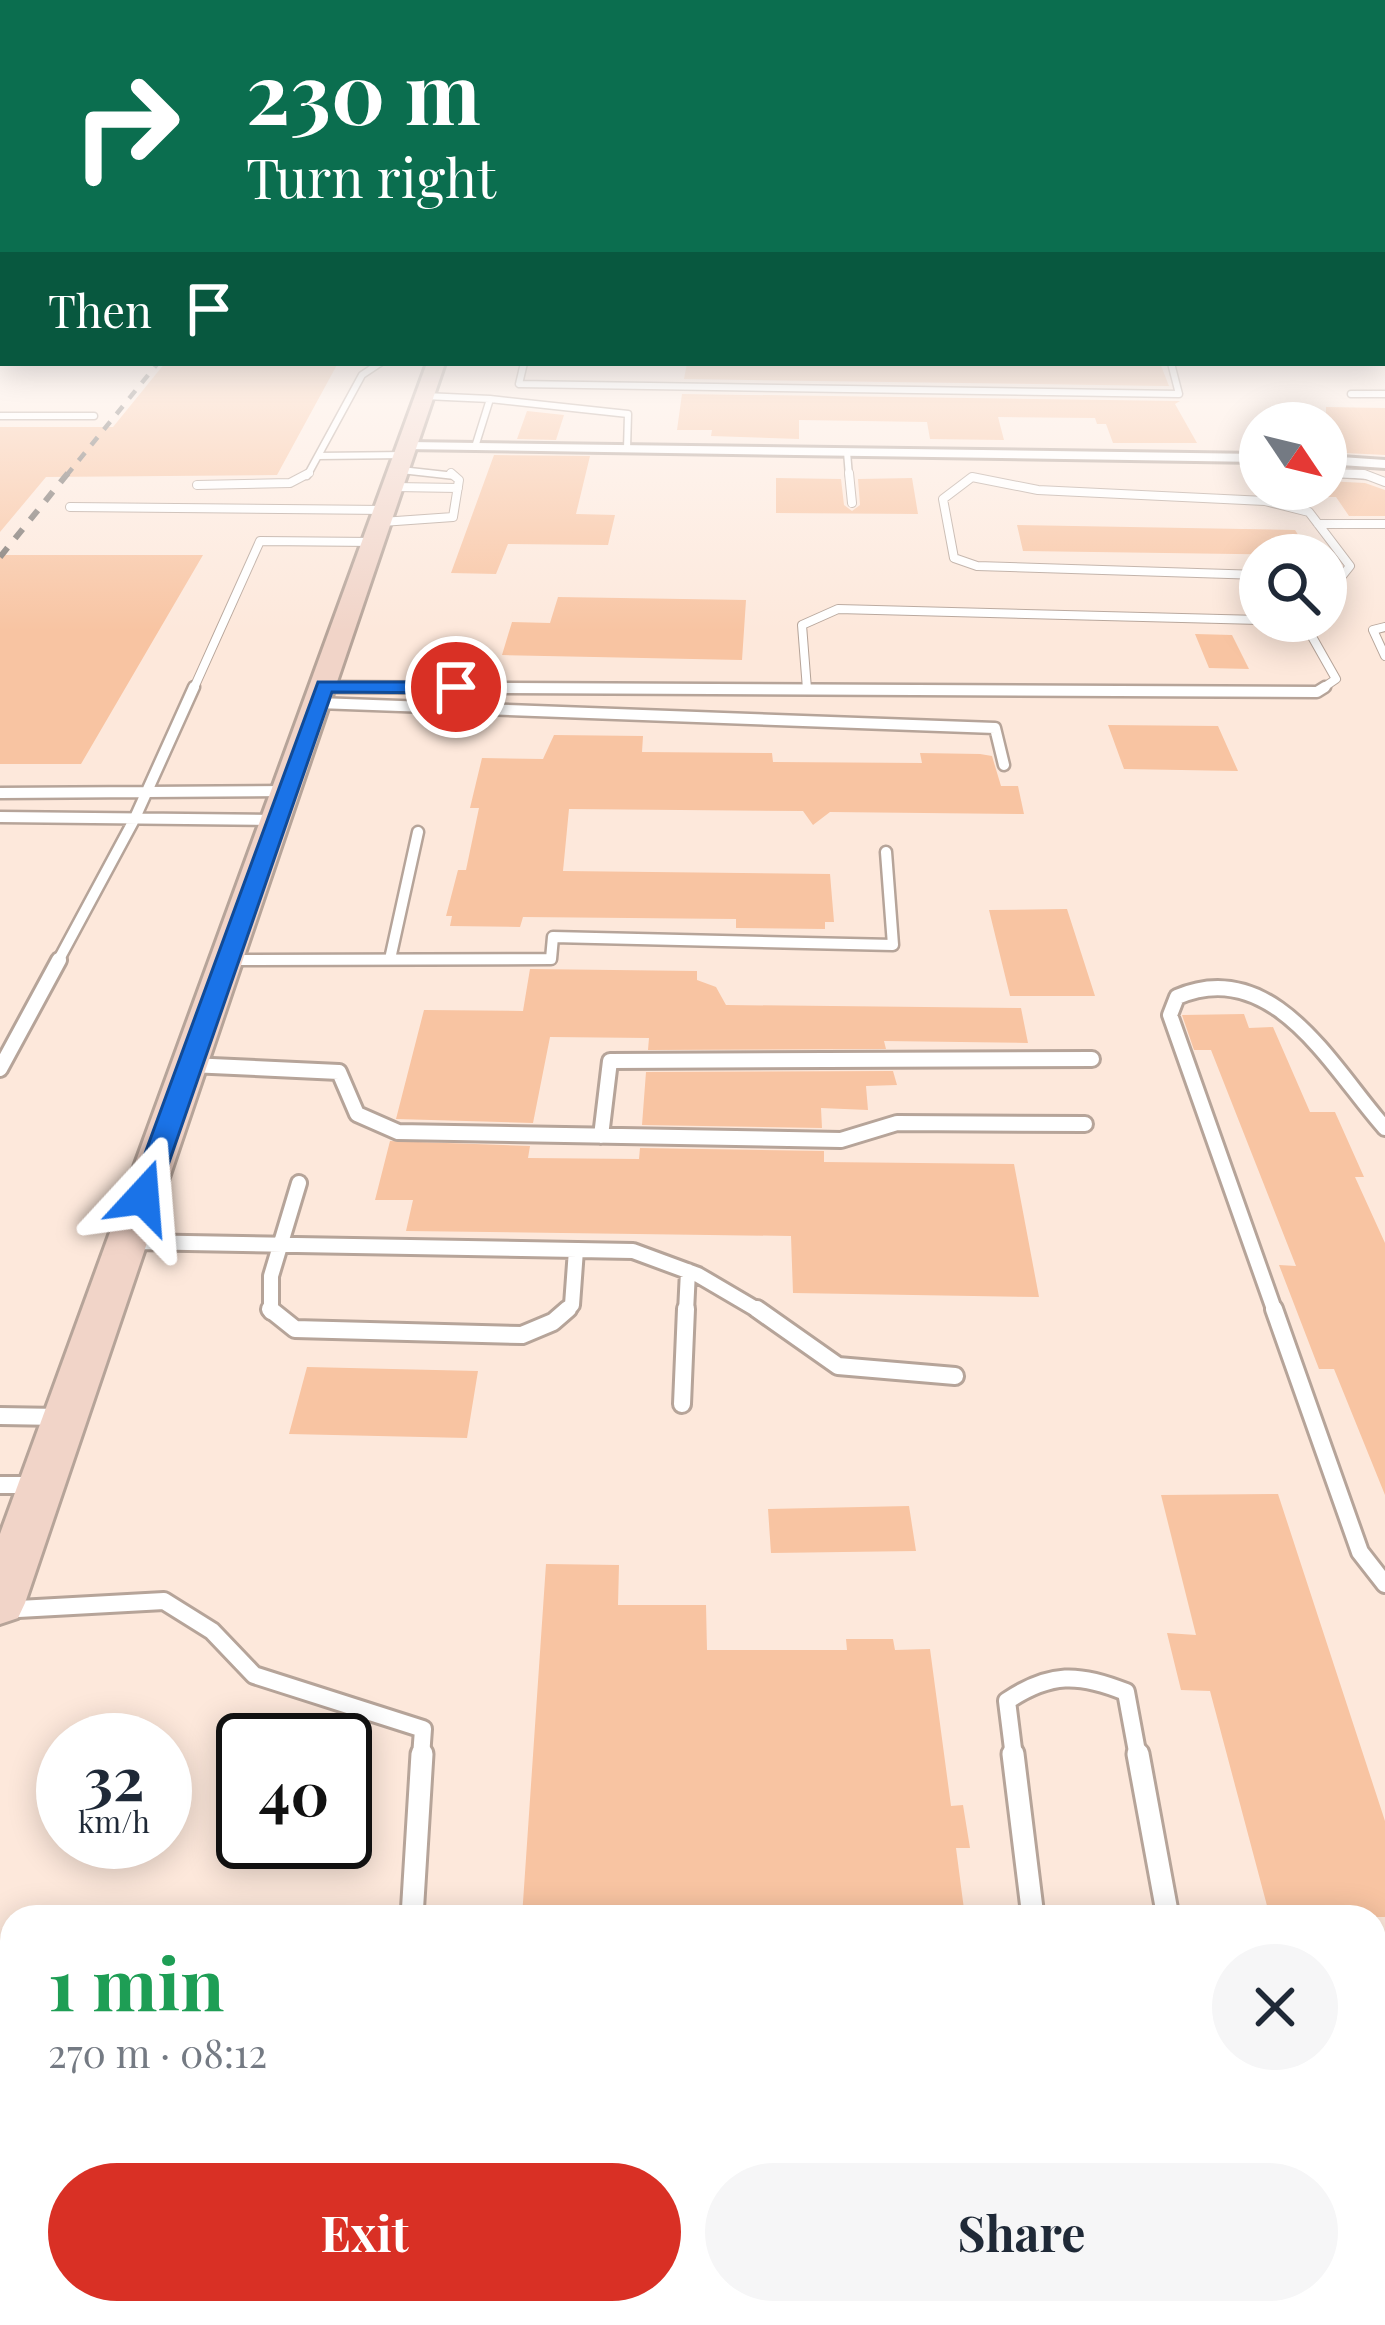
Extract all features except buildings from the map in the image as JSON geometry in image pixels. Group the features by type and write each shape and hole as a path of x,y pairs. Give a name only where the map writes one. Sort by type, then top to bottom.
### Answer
{"street":[{"path":"0,1606 418,416"},
{"path":"393,490 475,447 1239,458"},
{"path":"1347,461 1385,464"}],"lane":[{"path":"0,416 94,416"},
{"path":"197,484 290,483 308,476 340,416"},
{"path":"475,447 485,416"},
{"path":"627,449 628,416"},
{"path":"848,452 852,503"},
{"path":"969,454 971,477"},
{"path":"0,1069 134,820 260,542 393,490 453,472 459,479 453,517 393,490 318,456"},
{"path":"1347,474 1385,482"},
{"path":"1239,573 977,566 954,558 943,499 971,477 1056,492 1264,501 1309,512 1326,534"},
{"path":"70,507 458,488"},
{"path":"1318,524 1385,524"},
{"path":"807,689 802,625 838,609 1239,619"},
{"path":"1385,627 1373,630 1385,656"},
{"path":"321,695 807,689 1316,692 1336,679 1315,642"},
{"path":"321,695 995,728 1004,765"},
{"path":"0,793 147,791 284,806"},
{"path":"0,817 134,820 284,806"},
{"path":"390,959 418,832"},
{"path":"227,960 550,959 553,937 893,945 886,852"},
{"path":"1385,1128 1318,1042 1283,1010 1250,994 1216,989 1198,987 1177,997 1170,1016 1220,1161 1360,1552 1385,1584"},
{"path":"601,1136 610,1061 1092,1059"},
{"path":"190,1065 339,1072 357,1114 398,1132 841,1140 897,1123 1085,1124"},
{"path":"298,1183 269,1305 276,1319 295,1329 522,1335 553,1322 572,1305 576,1250"},
{"path":"128,1242 633,1251 688,1271 741,1298 838,1366 956,1376"},
{"path":"682,1404 688,1271"},
{"path":"0,1416 65,1417"},
{"path":"0,1485 41,1485"},
{"path":"0,1606 164,1601 212,1631 254,1675 423,1729 413,1905"},
{"path":"1032,1905 1007,1701 1043,1675 1088,1675 1126,1692 1166,1905"}],"shaded area":[{"path":"0,416 1239,416 1239,510 1347,510 1347,416 1385,416 1385,1905 0,1905"}],"railway":[{"path":"66,476 115,416"},
{"path":"0,557 68,473"}],"route":[{"path":"143,1197 324,686 456,687"}]}
